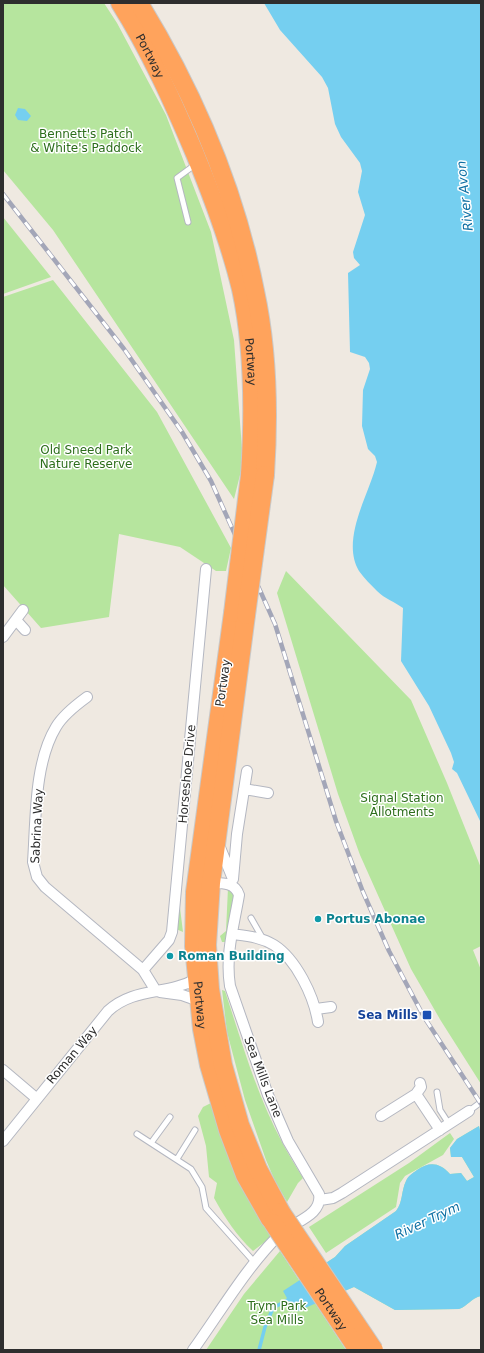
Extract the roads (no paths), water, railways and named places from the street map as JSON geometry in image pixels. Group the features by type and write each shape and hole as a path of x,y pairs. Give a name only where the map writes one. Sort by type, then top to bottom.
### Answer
{"highway":[{"name":"Portway","path":"120,3 157,70 205,176 232,256 241,290 251,370 253,428 257,475"},
{"name":"Portway","path":"139,3 178,74 207,134 231,200 256,291 265,370 268,429 257,475 240,614 211,882 207,945 210,989 223,1065 240,1125 275,1216 358,1350"},
{"name":"Portway","path":"240,614 195,892 194,934 196,979 209,1065 228,1130 245,1175 374,1350"}],"street":[{"name":"Horseshoe Drive","path":"143,970 169,940 172,932 206,569"},
{"path":"3,637 23,610"},
{"path":"16,620 25,630"},
{"name":"Sabrina Way","path":"87,697 72,708 56,726 43,760 40,776 33,862 35,871 45,887 143,970 156,991"},
{"path":"233,879 234,857 246,771"},
{"path":"244,789 271,794"},
{"path":"216,838 237,890"},
{"path":"211,882 228,884 237,890"},
{"name":"Sea Mills Lane","path":"237,890 239,894 229,947 229,979 238,1013 268,1095 288,1141 319,1194 320,1200"},
{"path":"232,934 251,936 264,940 285,954 300,976 316,1008 318,1022"},
{"name":"Roman Way","path":"3,1141 36,1098 112,1007 129,996 187,984 196,979"},
{"name":"Roman Way","path":"156,991 182,995 199,1001"},
{"path":"316,1008 331,1006"},
{"path":"3,1070 36,1098"},
{"path":"381,1116 416,1094 421,1087 420,1083"},
{"path":"416,1094 440,1130"},
{"path":"193,1350 255,1263 280,1234 315,1211 320,1205 320,1200 333,1198 342,1193 469,1111"}],"lane":[{"path":"188,222 177,178 198,162"},
{"path":"251,918 264,940"},
{"path":"437,1092 440,1110 449,1124"},
{"path":"469,1111 481,1102"},
{"path":"151,1143 170,1116"},
{"path":"177,1159 196,1130"},
{"path":"137,1134 191,1169 198,1179 206,1208 255,1263"}],"water":[{"name":"River Avon","path":"264,3 481,3 481,823 457,773 452,769 454,762 451,753 429,706 401,661 403,608 380,594 365,579 359,571 354,558 354,531 377,462 375,456 368,449 362,426 363,390 370,369 369,363 365,357 350,352 348,273 360,265 354,258 353,252 365,215 358,192 362,171 360,163 341,137 335,124 328,88 322,77 280,30"},
{"path":"18,108 25,109 31,116 27,121 18,120 15,115"},
{"path":"479,1126 481,1135 481,1296 475,1298 459,1309 395,1310 354,1287 298,1311 288,1300 283,1291 335,1257 345,1246 396,1211 400,1204 406,1181 412,1173 426,1165 435,1164 442,1167 450,1174 461,1173 467,1181 474,1177 462,1157 451,1157 450,1148 457,1139"}],"waterway":[{"name":"River Trym","path":"259,1350 265,1327 273,1308 291,1298"}],"railway":[{"path":"3,194 124,349 182,432 211,481 275,624 336,821 363,892 389,951 424,1017 481,1104"}],"place":[{"name":"Portus Abonae","path":"318,919"},
{"name":"Roman Building","path":"170,956"},
{"name":"Sea Mills","path":"427,1015"}],"park label":[{"name":"Bennett's Patch & White's Paddock","path":"86,141"},
{"name":"Old Sneed Park Nature Reserve","path":"86,457"},
{"name":"Signal Station Allotments","path":"402,805"},
{"name":"Trym Park Sea Mills","path":"277,1313"}]}
